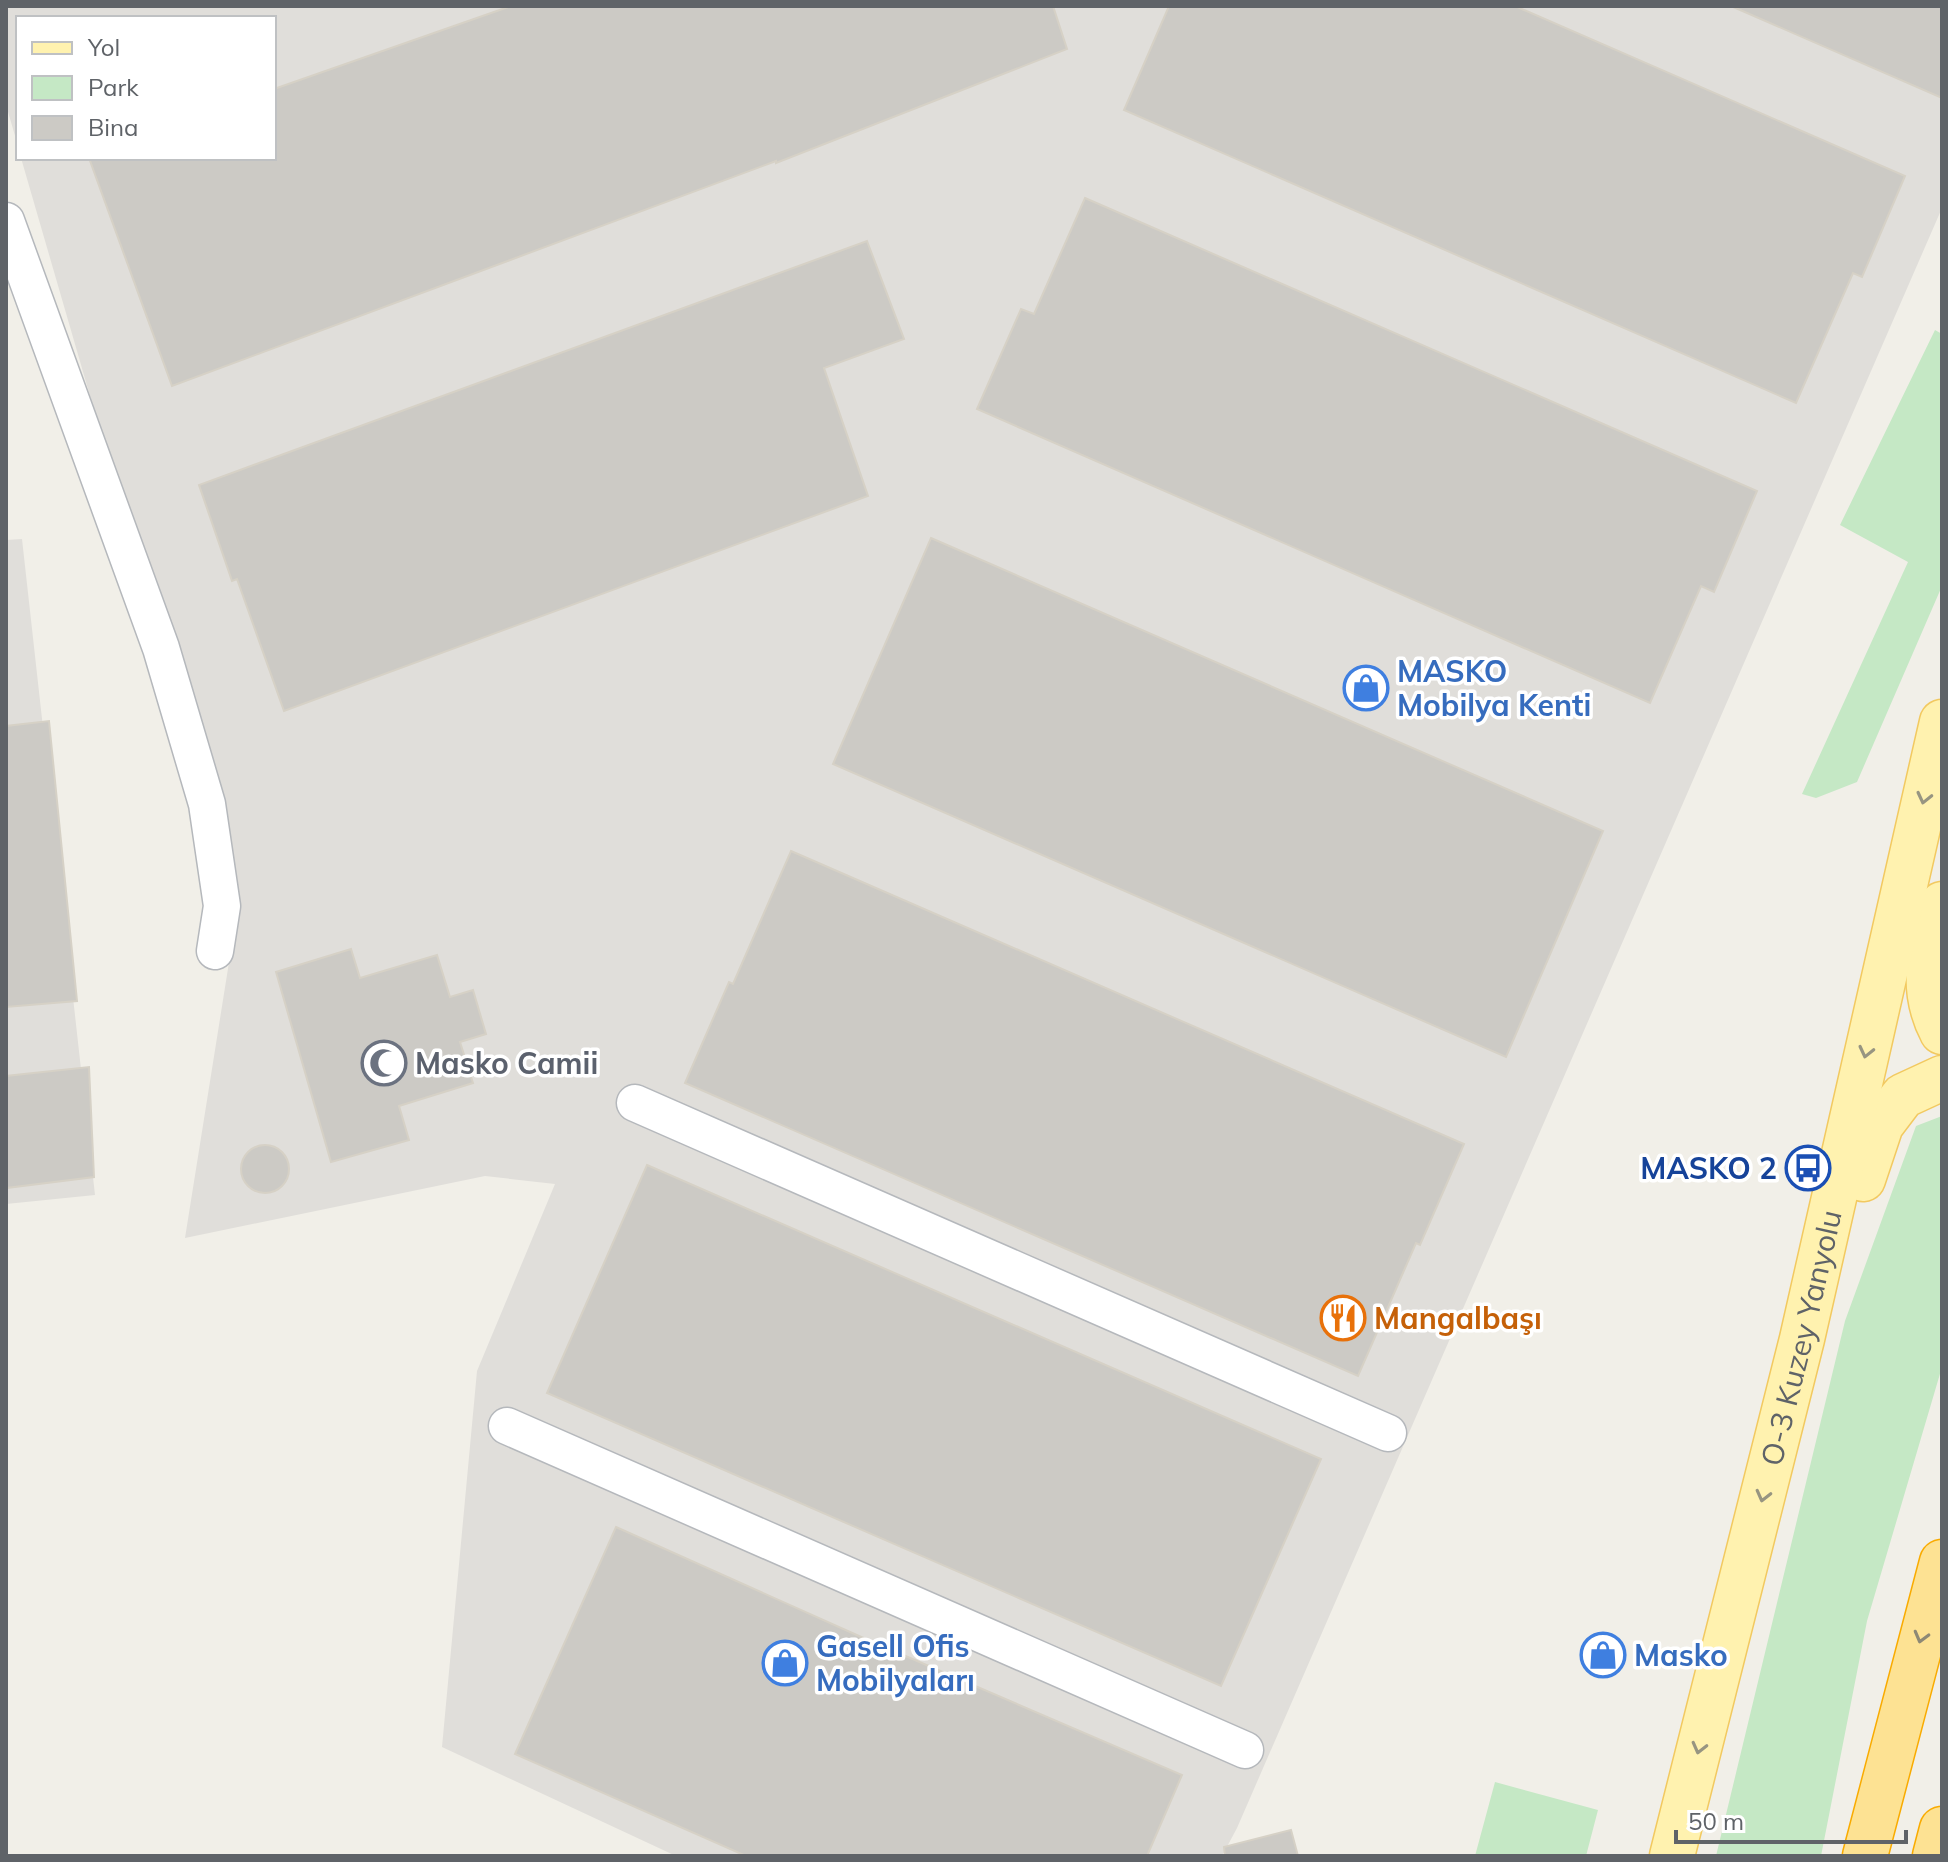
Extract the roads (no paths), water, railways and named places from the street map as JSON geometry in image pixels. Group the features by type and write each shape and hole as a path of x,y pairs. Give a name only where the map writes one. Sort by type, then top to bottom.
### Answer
{"highway":[{"path":"1865,1856 1942,1562"},
{"path":"1935,1856 1942,1829"}],"main road":[{"name":"O-3 Kuzey Yanyolu","path":"1672,1856 1802,1339 1942,722"},
{"path":"1942,904 1928,958 1928,990 1935,1019 1942,1032"},
{"path":"1802,1339 1881,1125 1903,1096 1942,1078"}],"street":[{"path":"6,221 161,648 207,804 222,906 215,951"},
{"path":"635,1103 1388,1433"},
{"path":"507,1426 1245,1750"}],"place":[{"name":"MASKO Mobilya Kenti","path":"1366,688"},
{"name":"Masko Camii","path":"384,1063"},
{"name":"MASKO 2","path":"1808,1168"},
{"name":"Mangalbaşı","path":"1343,1318"},
{"name":"Masko","path":"1603,1655"},
{"name":"Gasell Ofis Mobilyaları","path":"785,1663"}]}
